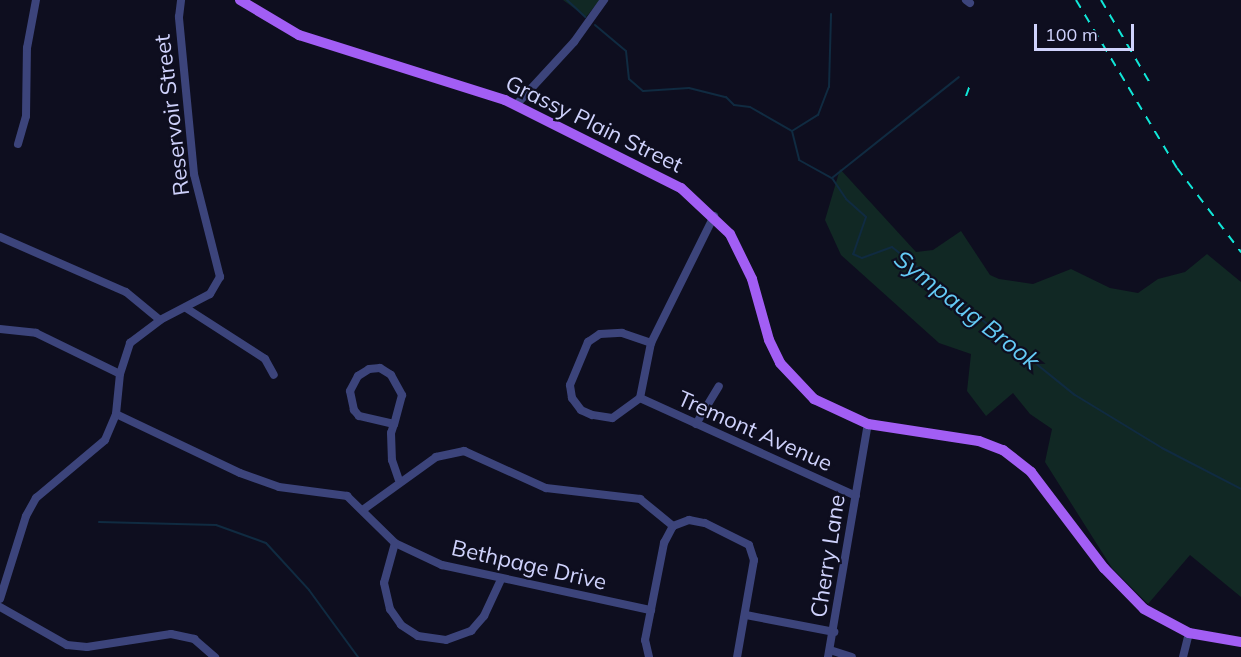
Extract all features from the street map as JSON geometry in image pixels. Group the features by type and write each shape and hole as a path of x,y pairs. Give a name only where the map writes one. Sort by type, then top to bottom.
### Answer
{"main road":[{"name":"Grassy Plain Street","path":"240,0 299,35 516,105 656,173 681,188 714,216 743,255 769,340 780,363 814,399 868,424 979,441 1003,450 1020,461 1049,493 1121,590 1164,622 1189,633 1241,642"}],"street":[{"path":"18,144 26,116 27,48 36,0"},
{"name":"Reservoir Street","path":"0,599 3,577 26,516 36,498 93,453 105,440 116,414 120,374 130,343 160,320 186,308 217,286 221,267 194,174 179,17 181,0"},
{"path":"516,105 574,42 604,0"},
{"path":"651,343 622,333 600,334 588,342 570,385 572,398 581,410 592,415 612,418 640,398 651,343 714,216"},
{"path":"0,237 126,292 160,320"},
{"path":"186,308 265,359 274,375"},
{"path":"0,329 36,333 120,374"},
{"path":"394,424 359,416 354,410 350,391 358,376 369,369 380,368 398,386 402,395 394,424 392,460 399,480"},
{"path":"696,424 719,386"},
{"name":"Tremont Avenue","path":"640,398 856,496"},
{"name":"Bethpage Drive","path":"116,414 240,473 279,487 347,496 364,509 395,543 442,565 500,581 651,610"},
{"name":"Cherry Lane","path":"829,653 868,424"},
{"path":"364,509 399,480 436,457 464,451 546,488 640,499 673,526"},
{"path":"649,657 645,640 664,543 673,526 689,520 705,523 749,546 754,560 737,657"},
{"path":"395,543 384,583 390,609 401,625 418,636 446,640 471,631 484,616 500,581"},
{"path":"0,607 67,645 87,647 171,633 194,639 215,657"},
{"path":"746,615 834,632"},
{"path":"1183,657 1189,633"},
{"path":"829,653 852,657"}],"green space":[{"path":"563,0 600,0 586,17"},
{"path":"840,169 916,252 933,250 961,231 990,275 999,279 1033,284 1071,269 1110,288 1138,293 1158,279 1185,272 1207,254 1241,282 1241,597 1190,555 1148,604 1112,568 1045,462 1052,429 1030,414 1013,393 986,416 967,391 971,354 939,343 841,255 825,220"}],"waterway":[{"name":"Sympaug Brook","path":"567,0 585,17"},
{"path":"792,131 818,115 829,87 831,14"},
{"name":"Sympaug Brook","path":"595,25 626,51 629,79 643,91 689,88 726,97 734,105 750,107 792,131 799,160 832,178 846,199 866,217 853,254 862,258 892,247 1075,395 1162,448 1241,489"},
{"path":"832,178 959,77"},
{"path":"99,522 216,525 266,543 309,590 358,657"}],"railway":[{"path":"1076,0 1177,168 1241,252"},
{"path":"1101,0 1151,85"},
{"path":"966,96 970,85"}]}
